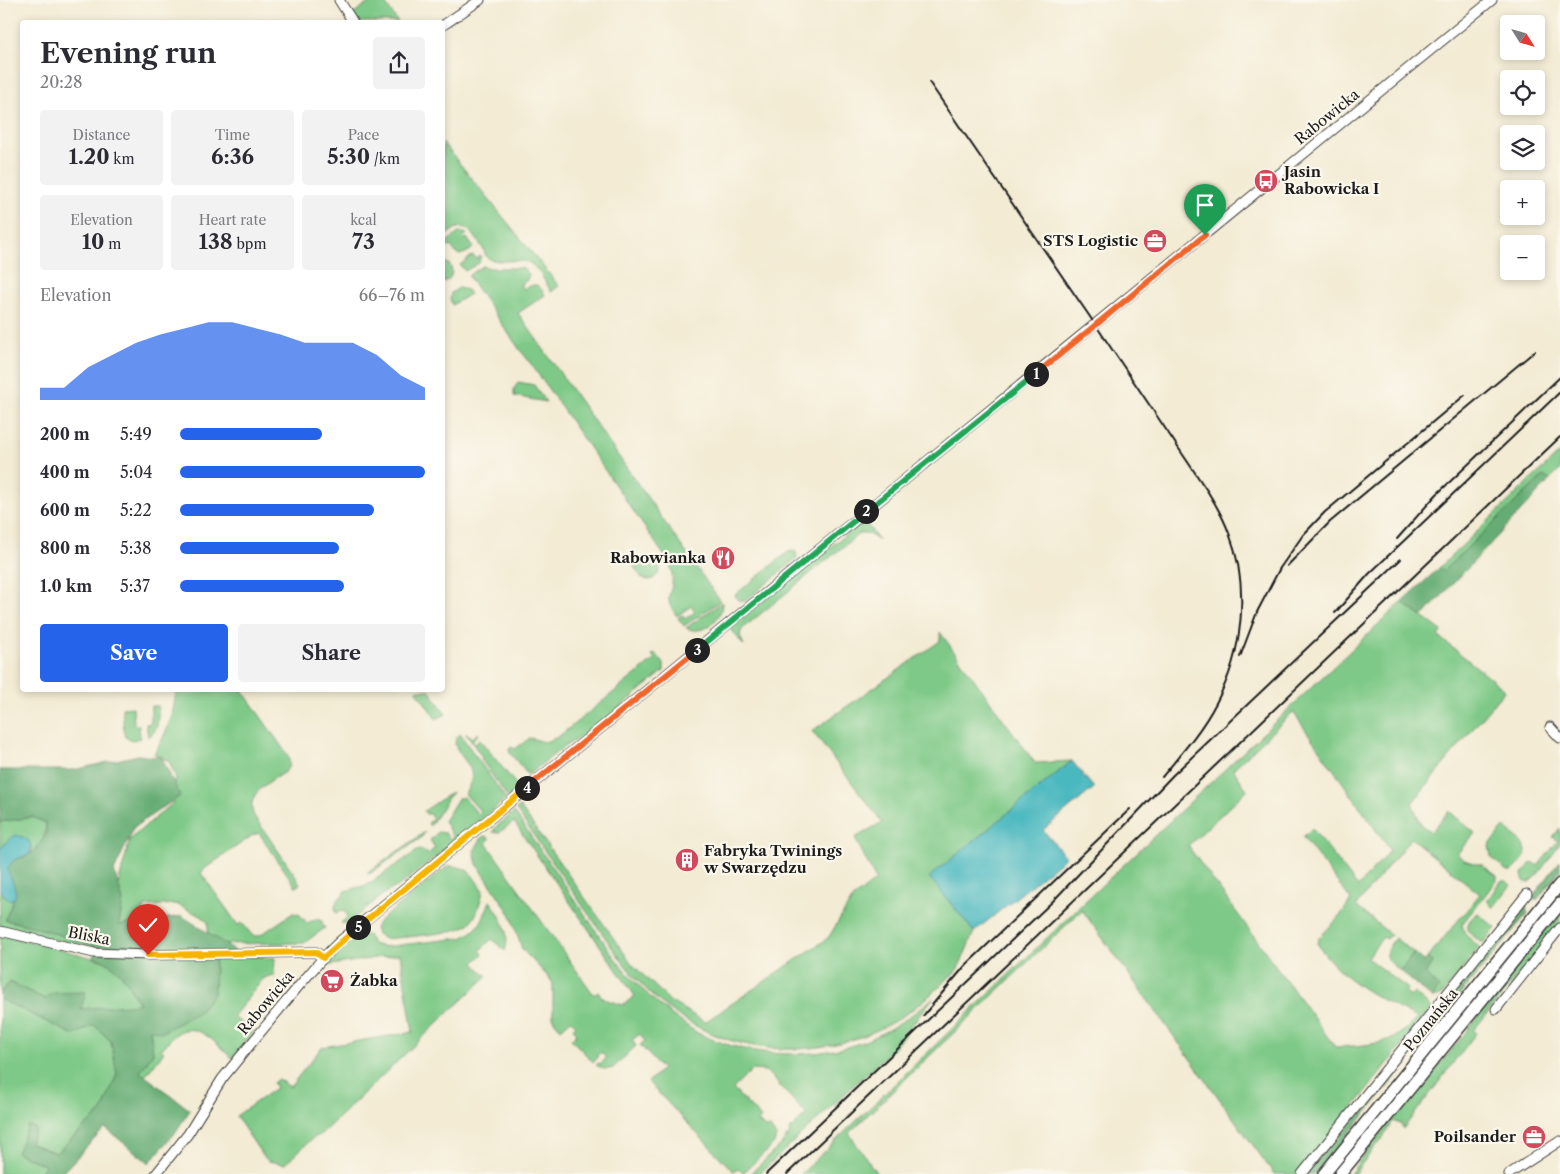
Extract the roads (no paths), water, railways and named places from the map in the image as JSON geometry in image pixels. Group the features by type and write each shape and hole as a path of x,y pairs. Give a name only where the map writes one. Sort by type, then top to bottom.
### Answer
{"main road":[{"name":"Poznańska","path":"1324,1174 1560,884"},
{"name":"Poznańska","path":"1340,1174 1560,904"}],"street":[{"path":"339,0 352,20"},
{"path":"445,24 480,0"},
{"name":"Rabowicka","path":"156,1174 188,1134 222,1079 323,958 346,937 1492,0"},
{"path":"1550,727 1560,738"},
{"path":"1302,1174 1528,894"},
{"path":"1496,1009 1560,928"},
{"name":"Bliska","path":"0,931 94,953 148,955 316,952 323,958"},
{"path":"1509,1174 1560,1141"}],"water":[{"path":"1072,761 1094,788 1043,830 1066,857 974,932 929,877"},
{"path":"16,835 24,837 29,841 31,850 30,854 14,860 8,868 16,894 15,898 8,900 0,890 0,849 9,839"}],"railway":[{"path":"929,82 1208,492 1220,512 1229,533 1240,575 1241,597 1238,641 1232,663 1225,684 1204,723 1162,777"},
{"path":"1287,566 1330,522 1535,351"},
{"path":"1397,539 1436,495 1560,377"},
{"path":"1335,613 1369,574 1560,392"},
{"path":"1240,657 1257,612 1280,568 1303,535 1325,512 1465,395"},
{"path":"787,1174 1560,437"},
{"path":"766,1174 1053,901 1173,775 1401,559"},
{"path":"923,1016 965,966 1130,809"}],"place":[{"name":"Jasin Rabowicka I","path":"1266,181"},
{"name":"STS Logistic","path":"1155,241"},
{"name":"Rabowianka","path":"723,558"},
{"name":"Fabryka Twinings w Swarzędzu","path":"687,860"},
{"name":"Żabka","path":"332,981"},
{"name":"Poilsander","path":"1534,1137"}]}
